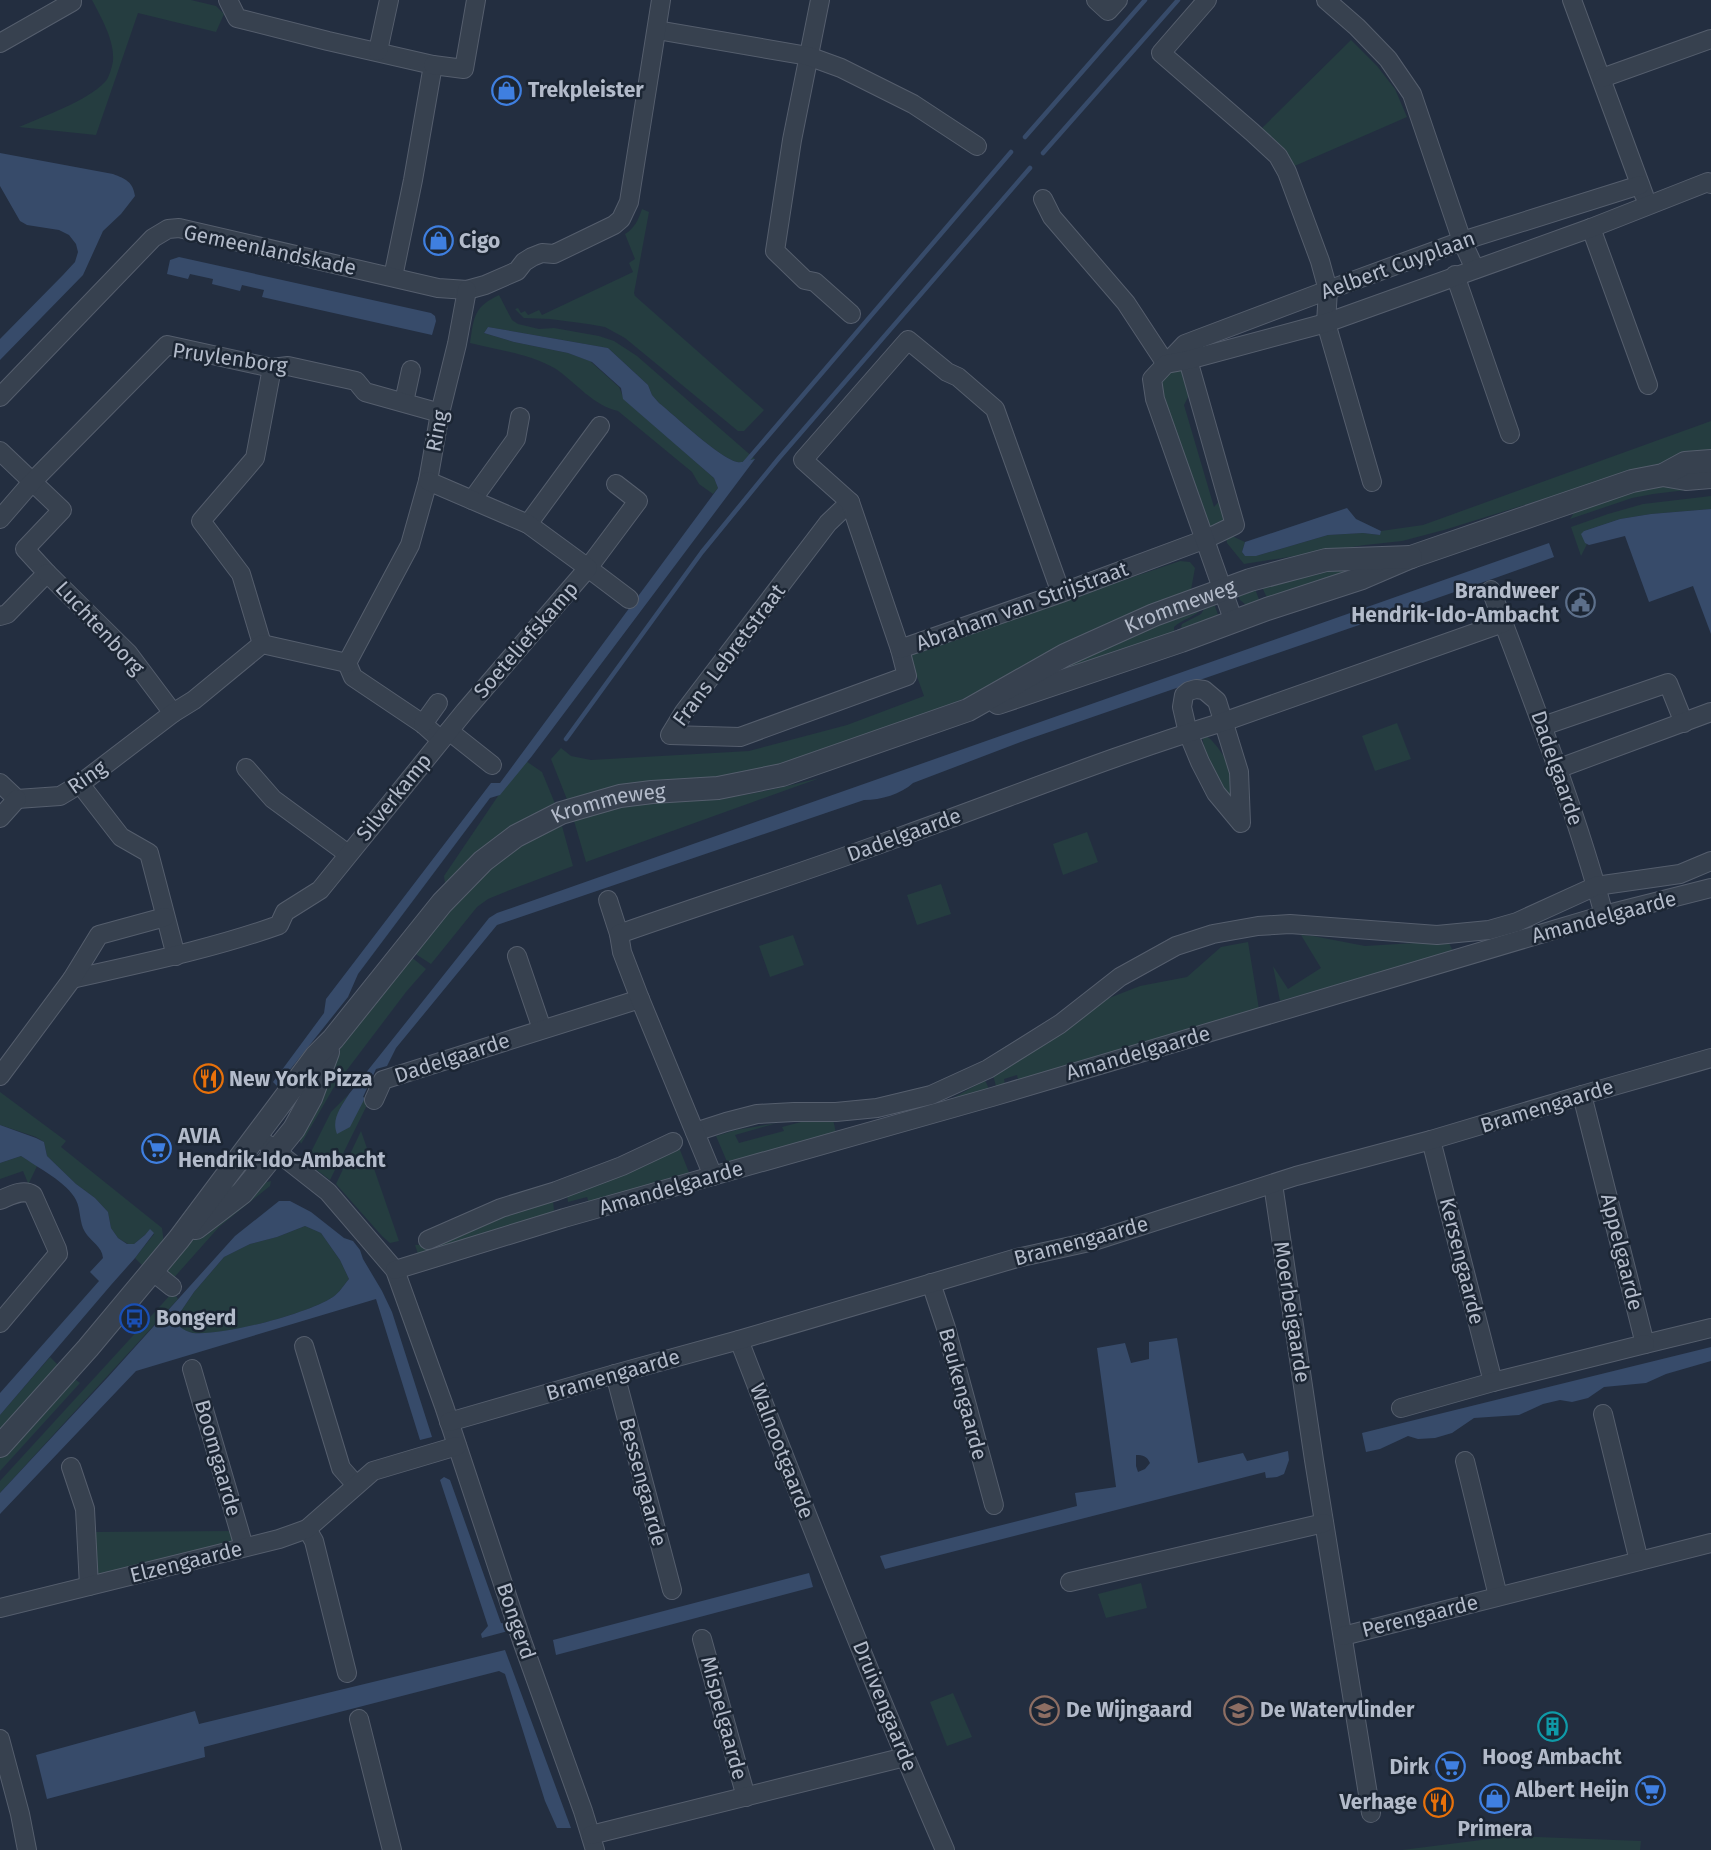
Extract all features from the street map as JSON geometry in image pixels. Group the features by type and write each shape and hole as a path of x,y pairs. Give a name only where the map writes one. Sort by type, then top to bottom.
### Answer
{"street":[{"path":"0,43 72,0"},
{"path":"228,0 237,18 433,65 464,69 476,0"},
{"path":"378,51 389,0"},
{"path":"433,65 393,277 438,288 467,290 517,271 524,262 532,257 542,253 555,254 615,225 621,219 629,202 662,0"},
{"path":"820,0 788,166 775,251 805,279 815,282 851,314"},
{"path":"1207,0 1161,53 1278,156 1287,172 1320,261 1328,290 1326,323 1372,482"},
{"path":"1326,0 1357,27 1388,59 1412,93 1462,241 1475,269"},
{"path":"1572,0 1648,205"},
{"path":"657,30 808,56 841,68 914,104 977,146"},
{"path":"1602,78 1711,39"},
{"name":"Aelbert Cuyplaan","path":"1166,364 1326,323 1592,228 1708,183 1711,184"},
{"name":"Aelbert Cuyplaan","path":"1234,622 1155,399 1152,379 1185,344 1462,241 1640,185"},
{"path":"1043,199 1052,217 1126,303 1166,364"},
{"name":"Gemeenlandskade","path":"0,397 153,238 168,229 179,228 393,277"},
{"path":"1592,228 1648,385"},
{"path":"1455,276 1510,434"},
{"name":"Ring","path":"347,663 410,545 428,481 440,413 467,290"},
{"name":"Abraham van Strijstraat","path":"1061,593 994,409 958,377 947,372 908,340 803,460 850,502 900,649 1061,593 1206,539"},
{"name":"Pruylenborg","path":"0,519 32,482 167,345 272,368 288,366 356,381 365,392 440,413"},
{"path":"1188,360 1235,525 1206,539"},
{"path":"272,368 255,458 201,521 241,574 262,644 347,663"},
{"path":"404,402 411,370"},
{"path":"472,500 516,439 520,417"},
{"path":"528,524 600,426"},
{"path":"0,451 62,510 25,549 47,573 7,614 0,616"},
{"name":"Krommeweg","path":"0,1446 88,1348 179,1239 316,1056 333,1039 435,912 474,869 516,836 561,813 620,796 718,788 782,775 968,710 1004,702 1267,609 1362,578 1411,556 1632,481 1663,475 1685,463 1711,461"},
{"name":"Krommeweg","path":"1663,475 1686,479 1711,477"},
{"name":"Soeteliefskamp","path":"428,481 528,524 628,599"},
{"name":"Soeteliefskamp","path":"465,711 588,568 638,501 616,484"},
{"name":"Frans Lebretstraat","path":"850,502 828,523 684,712 670,735 740,737 907,676 900,649"},
{"name":"Krommeweg","path":"968,710 1065,655 1154,615 1255,578 1326,560 1411,556"},
{"name":"Luchtenborg","path":"47,573 128,653 173,713"},
{"name":"Dadelgaarde","path":"1491,590 1543,726 1604,915"},
{"name":"Dadelgaarde","path":"619,934 841,859 1051,781 1503,623"},
{"name":"Ring","path":"17,799 60,796 80,784 173,713 194,700 262,644"},
{"name":"Silverkamp","path":"347,663 353,677 423,724 492,765"},
{"path":"1543,726 1668,683 1684,723"},
{"path":"1196,689 1204,690 1216,700 1223,722 1239,772 1241,823 1216,793 1188,733 1182,707 1184,695 1196,689"},
{"name":"Silverkamp","path":"423,724 438,703"},
{"name":"Silverkamp","path":"72,979 176,956 249,936 279,925 285,912 320,890 465,711"},
{"path":"1557,769 1711,712"},
{"name":"Silverkamp","path":"246,768 273,799 348,854"},
{"path":"0,783 17,799 0,818"},
{"path":"80,784 121,837 149,853 176,956"},
{"name":"Amandelgaarde","path":"695,1132 757,1114 867,1109 931,1095 988,1069 1060,1024 1120,977 1176,946 1213,934 1290,924 1437,935 1489,930 1518,922 1596,886 1680,874 1710,867"},
{"name":"Amandelgaarde","path":"395,1270 564,1218 992,1097 1604,915 1711,888"},
{"path":"608,900 622,952 713,1176"},
{"path":"0,1076 72,979 99,935 165,916"},
{"path":"517,956 542,1029"},
{"name":"Dadelgaarde","path":"374,1100 383,1080 640,999"},
{"name":"Krommeweg","path":"179,1239 242,1193 294,1130 311,1098 333,1039"},
{"name":"Bramengaarde","path":"449,1422 1017,1258 1094,1240 1296,1176 1431,1140 1711,1058"},
{"name":"Appelgaarde","path":"1582,1095 1646,1344"},
{"name":"Bongerd","path":"255,1135 328,1192 395,1270 449,1422 590,1845"},
{"name":"Kersengaarde","path":"1431,1140 1493,1382"},
{"name":"Amandelgaarde","path":"428,1240 501,1208 622,1166 673,1142"},
{"name":"Moerbeigaarde","path":"1273,1184 1324,1523"},
{"path":"555,1191 564,1218"},
{"path":"0,1200 21,1192 29,1192 33,1195 58,1254 0,1323"},
{"path":"152,1271 172,1287"},
{"name":"Beukengaarde","path":"931,1283 946,1328 994,1505"},
{"path":"1401,1408 1493,1382 1711,1328"},
{"name":"Walnootgaarde","path":"739,1340 826,1562"},
{"path":"304,1347 341,1468 356,1485"},
{"name":"Boomgaarde","path":"192,1369 244,1547"},
{"name":"Bessengaarde","path":"615,1374 672,1590"},
{"path":"1603,1414 1639,1561"},
{"name":"Elzengaarde","path":"0,1608 279,1539 307,1529 373,1470 457,1446"},
{"name":"Perengaarde","path":"1465,1461 1498,1596"},
{"path":"71,1467 85,1509 89,1586"},
{"path":"1070,1582 1324,1523 1371,1813"},
{"path":"307,1529 314,1541 346,1673"},
{"name":"Perengaarde","path":"1343,1636 1711,1544"},
{"name":"Druivengaarde","path":"826,1562 945,1850"},
{"name":"Mispelgaarde","path":"702,1639 746,1797"},
{"path":"359,1719 392,1850"},
{"path":"0,1739 27,1850"},
{"name":"Mispelgaarde","path":"590,1845 746,1797 905,1757"}],"green space":[{"path":"92,0 191,0 216,6 224,14 216,32 138,13 96,135 19,127 87,96 108,78 113,61 112,45 107,29"},
{"path":"1351,40 1377,66 1395,89 1407,117 1290,168 1260,130"},
{"path":"642,209 649,212 635,296 764,410 744,431 738,431 625,338 605,327 550,319 524,318 515,309 518,308 521,313 525,311 528,315 539,310 542,315 633,272 629,263 635,259 625,234 636,223"},
{"path":"499,295 512,320 518,324 539,329 554,328 614,341 637,356 755,459 737,462 709,445 659,403 652,395 648,385 608,348 488,327 484,333 514,342 568,353 590,361 619,387 624,399 714,478 718,488 713,494 699,484 692,472 618,411 593,399 556,369 525,356 470,343 474,319 480,308"},
{"path":"1185,369 1191,391 1184,405 1214,507 1222,498 1226,520 1210,527 1163,401 1162,380 1170,372"},
{"path":"1711,421 1711,454 1653,465 1402,541 1244,564 1227,543 1226,536 1232,536 1245,542 1242,552 1245,556 1256,556 1328,535 1363,533 1379,535 1381,531 1423,525"},
{"path":"1711,481 1711,487 1632,498 1570,519 1578,506 1655,487"},
{"path":"1711,496 1711,509 1620,519 1584,531 1587,544 1581,556 1571,527 1643,504"},
{"path":"1180,561 1190,562 1195,568 1190,595 890,730 794,762 739,776 568,802 551,759 561,748 571,756 591,760 749,751 847,725 924,696 910,657 912,652"},
{"path":"1367,567 1269,602 1260,583 1298,569"},
{"path":"1254,586 1261,605 1246,605 1237,593"},
{"path":"1213,601 1220,620 1184,635 1182,624 1201,614"},
{"path":"1202,608 1174,627 1174,637 1023,685 1071,661"},
{"path":"1397,723 1411,759 1375,771 1362,736"},
{"path":"1204,734 1226,760 1233,779 1233,799 1226,798 1206,757 1202,736"},
{"path":"523,759 542,772 556,806 447,885 444,876"},
{"path":"820,778 586,862 574,821 631,804 739,796"},
{"path":"562,826 573,866 488,899 477,907 431,964 414,953 458,900 495,864 522,845"},
{"path":"1087,832 1098,862 1063,875 1053,844"},
{"path":"941,884 951,914 917,925 907,895"},
{"path":"793,935 804,965 770,977 759,946"},
{"path":"1301,935 1365,946 1448,941 1453,951 1280,1001 1273,966 1288,989 1321,968"},
{"path":"1248,942 1259,1009 1018,1080 1017,1075 1004,1079 1005,1084 996,1086 993,1075 1099,1002 1140,986 1187,977 1221,947"},
{"path":"410,956 426,969 334,1087 301,1144 298,1136 330,1066 346,1038"},
{"path":"985,1080 989,1089 955,1100 955,1097"},
{"path":"0,1092 66,1141 61,1147 162,1228 164,1243 145,1268 135,1258 154,1234 150,1230 134,1244 128,1244 118,1238 111,1228 108,1212 47,1156 44,1142 0,1125"},
{"path":"349,1094 340,1108 362,1097 370,1099 330,1180 306,1162 331,1112"},
{"path":"833,1119 836,1133 728,1164 716,1136 777,1123 735,1135 739,1143 784,1131 782,1127 801,1122"},
{"path":"361,1131 399,1241 390,1243 382,1236 336,1184"},
{"path":"678,1145 690,1175 589,1203 587,1197 568,1202 567,1195"},
{"path":"21,1156 37,1166 29,1183 23,1171 0,1179 0,1163"},
{"path":"271,1181 270,1186 219,1227 171,1281 165,1276 181,1249 205,1227 258,1184"},
{"path":"553,1201 554,1210 551,1217 418,1254 415,1245 429,1244 475,1225"},
{"path":"305,1226 321,1233 340,1260 349,1279 335,1295 305,1310 244,1327 207,1333 193,1333 180,1328 177,1317 194,1292 224,1257 250,1244"},
{"path":"173,1292 178,1299 0,1493 0,1481"},
{"path":"50,1357 60,1367 0,1433 0,1415"},
{"path":"72,1377 80,1383 0,1471 0,1456"},
{"path":"232,1531 233,1544 97,1576 92,1532"},
{"path":"1141,1583 1147,1608 1106,1618 1098,1594"},
{"path":"953,1693 972,1737 947,1746 930,1702"},
{"path":"1513,1836 1641,1841 1640,1850 1402,1850"}],"water":[{"path":"0,153 113,174 133,187 135,196 121,214 103,231 83,275 0,360 0,339 75,262 78,252 76,244 69,235 59,230 27,225 20,221 0,186"},
{"path":"179,257 431,313 435,316 436,321 432,335 262,297 264,290 242,285 240,291 212,284 213,279 190,274 188,279 167,274 170,260"},
{"path":"488,327 608,348 648,385 652,395 659,403 709,445 737,462 755,459 532,756 500,795 490,798 358,974 348,997 277,1086 273,1082 324,1013 326,999 491,783 500,783 718,488 714,478 623,399 621,388 592,362 568,353 514,342 484,333"},
{"path":"1347,508 1356,519 1381,531 1380,535 1363,533 1328,535 1256,556 1245,556 1242,552 1245,542"},
{"path":"1711,509 1711,634 1693,586 1649,602 1625,536 1589,545 1585,543 1581,534 1620,519"},
{"path":"1549,543 1554,557 1026,740 913,783 890,796 864,800 497,925 396,1048 387,1066 376,1069 363,1097 365,1098 350,1127 337,1134 336,1118 349,1094 489,918 497,913"},
{"path":"0,1125 44,1142 47,1156 108,1212 111,1228 118,1238 127,1244 134,1244 150,1229 154,1233 0,1415 0,1393 99,1281 90,1272 103,1258 98,1247 85,1232 76,1200 66,1188 21,1156 0,1163"},
{"path":"279,1201 290,1201 311,1212 344,1238 353,1241 360,1250 392,1312 432,1437 420,1440 376,1299 136,1371 0,1514 0,1493 235,1236","holes":["305,1226 321,1233 340,1260 349,1279 333,1297 321,1304 285,1317 224,1331 193,1333 180,1327 177,1317 194,1292 224,1257 250,1244"]},
{"path":"1177,1338 1198,1463 1243,1453 1247,1461 1288,1451 1289,1460 1284,1474 1266,1478 1265,1472 885,1569 880,1556 1077,1506 1075,1493 1116,1487 1097,1348 1125,1343 1131,1363 1149,1359 1149,1342","holes":["1136,1455 1146,1457 1150,1463 1138,1472"]},
{"path":"1711,1347 1711,1361 1666,1374 1646,1383 1604,1387 1588,1398 1572,1402 1560,1400 1543,1404 1519,1415 1474,1418 1452,1433 1435,1438 1418,1439 1408,1436 1380,1449 1366,1452 1362,1433"},
{"path":"444,1477 450,1480 501,1623 511,1625 512,1630 482,1638 481,1634 488,1626 440,1480"},
{"path":"809,1573 813,1587 556,1655 553,1640"},
{"path":"505,1650 571,1828 557,1828 545,1801 505,1674 499,1671 204,1747 205,1757 47,1799 36,1755 195,1711 199,1724"}],"waterway":[{"path":"1025,137 1145,0"},
{"path":"1043,153 1178,0"},
{"path":"744,464 1011,152"},
{"path":"566,739 702,552 779,458 1030,168"}],"place":[{"name":"Trekpleister","path":"507,90"},
{"name":"Cigo","path":"438,241"},
{"name":"Brandweer Hendrik-Ido-Ambacht","path":"1580,603"},
{"name":"New York Pizza","path":"208,1079"},
{"name":"AVIA Hendrik-Ido-Ambacht","path":"157,1148"},
{"name":"Bongerd","path":"135,1318"},
{"name":"De Wijngaard","path":"1045,1710"},
{"name":"De Watervlinder","path":"1239,1710"},
{"name":"Hoog Ambacht","path":"1552,1726"},
{"name":"Dirk","path":"1450,1767"},
{"name":"Albert Heijn","path":"1650,1790"},
{"name":"Primera","path":"1495,1798"},
{"name":"Verhage","path":"1438,1802"}]}
